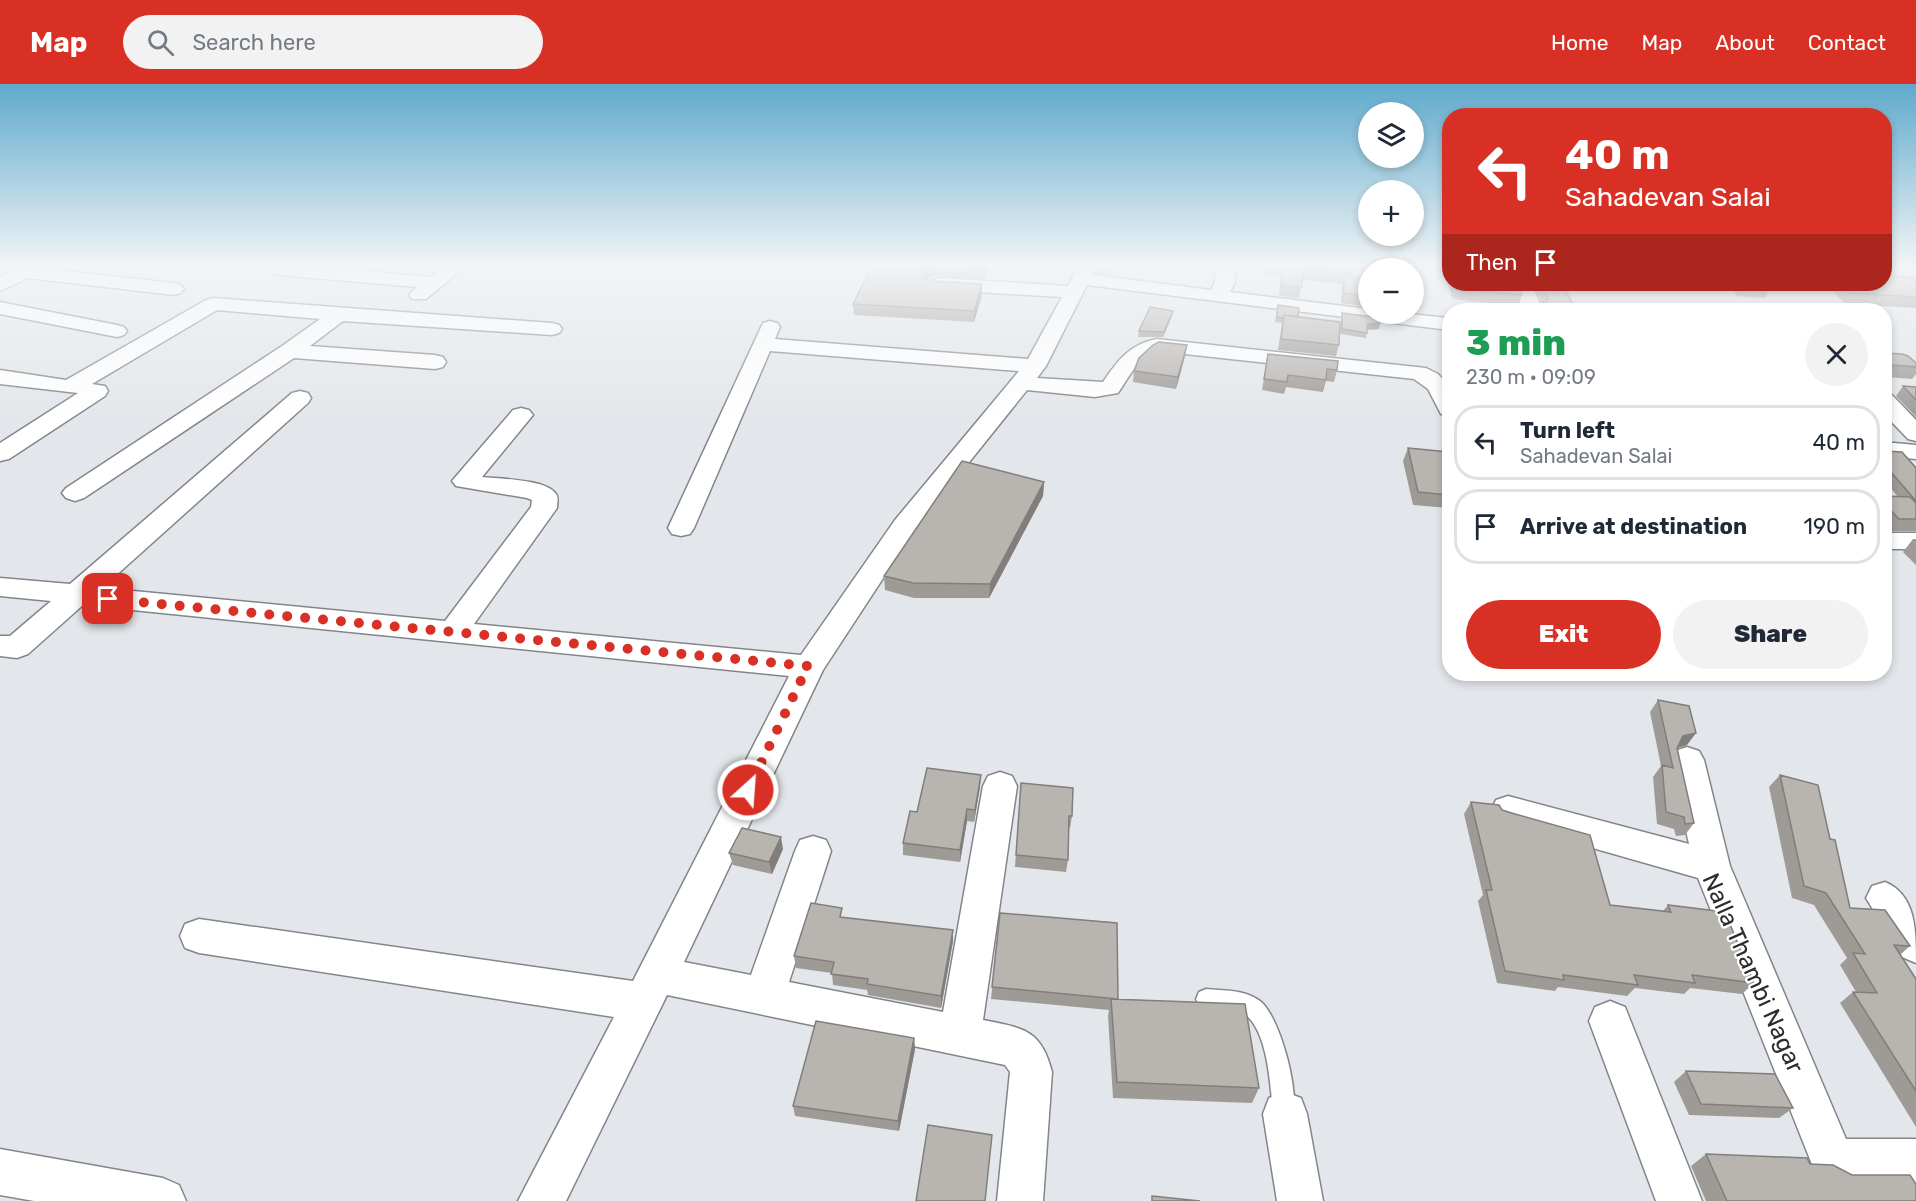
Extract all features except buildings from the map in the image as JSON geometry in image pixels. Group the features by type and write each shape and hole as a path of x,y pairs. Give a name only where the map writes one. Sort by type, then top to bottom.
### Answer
{"street":[{"path":"41,316 117,331"},
{"path":"70,387 192,316"},
{"path":"75,493 290,351 337,316"},
{"path":"358,316 552,329"},
{"path":"541,1201 650,989 808,666 904,526 1028,374 1061,316"},
{"path":"1384,316 1442,323"},
{"path":"681,528 767,334 1028,374 1095,390 1110,388 1125,367 1144,347 1158,345 1418,373 1430,377 1437,383 1442,394"},
{"path":"290,351 435,362"},
{"path":"0,377 97,391 0,454"},
{"path":"20,648 73,596 300,398"},
{"path":"1892,408 1916,434"},
{"path":"452,632 544,508 545,497 534,490 480,486 465,481 521,415"},
{"path":"1892,450 1916,452"},
{"path":"1892,541 1916,541"},
{"path":"0,587 73,596 808,666"},
{"path":"1687,760 1712,866"},
{"path":"960,1036 1000,786"},
{"name":"Nalla Thambi Nagar","path":"1509,810 1712,866 1833,1161 1916,1162"},
{"path":"764,997 813,851"},
{"path":"1885,898 1916,945"},
{"path":"199,936 650,989 764,997 1017,1047 1028,1060 1031,1072 1020,1201"},
{"path":"1610,1020 1679,1201"},
{"path":"1285,1114 1300,1201"},
{"path":"0,1172 164,1201"}],"lane":[{"path":"1206,999 1242,1001 1257,1009 1266,1022 1285,1114"}],"route":[{"path":"108,599 808,666 748,790"}]}
